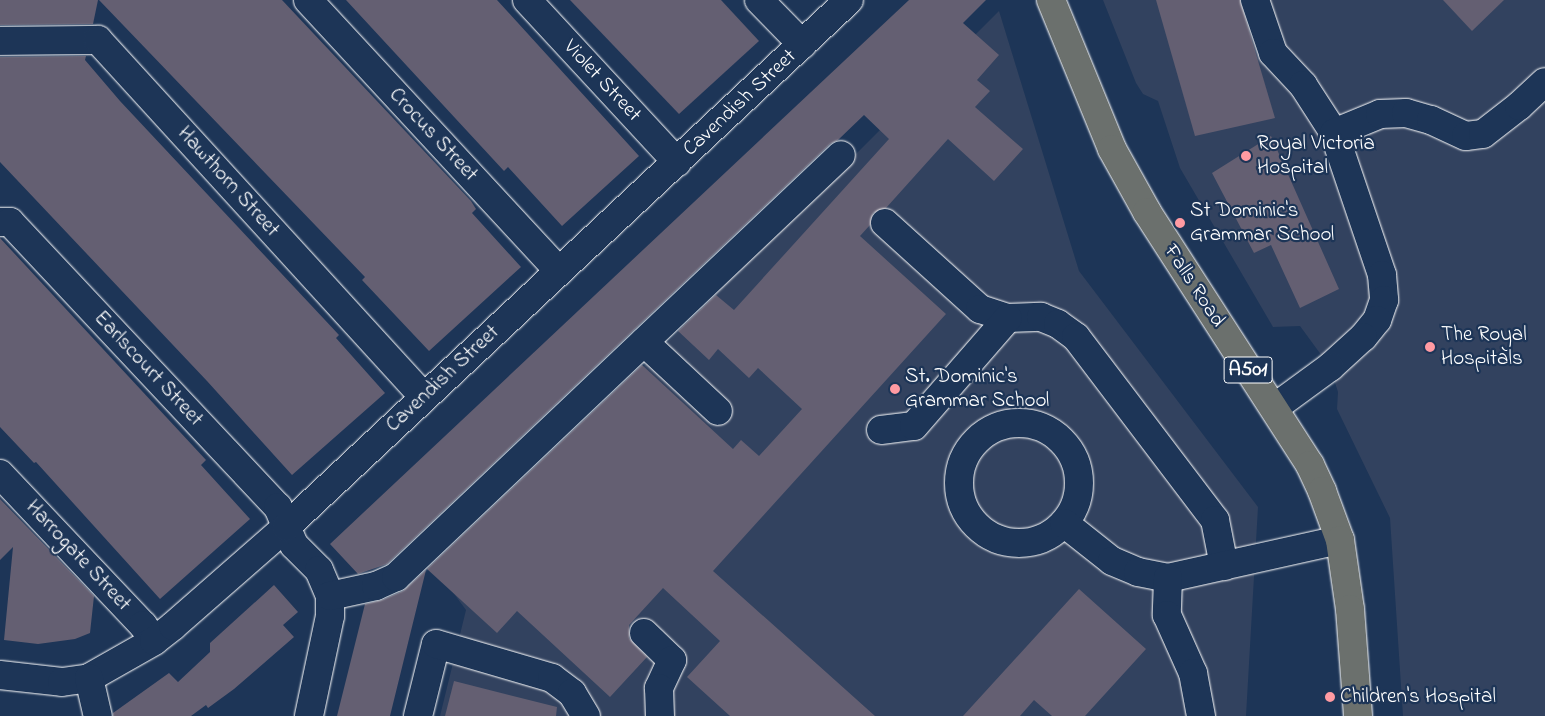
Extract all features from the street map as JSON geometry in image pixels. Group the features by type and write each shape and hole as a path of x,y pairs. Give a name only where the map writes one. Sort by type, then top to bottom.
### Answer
{"main road":[{"name":"Falls Road","path":"1051,0 1112,149 1147,212 1310,465 1340,540 1350,609 1358,716"}],"street":[{"name":"Crocus Street","path":"308,0 558,270"},
{"name":"Violet Street","path":"527,0 677,162"},
{"path":"759,0 802,44"},
{"name":"Cavendish Street","path":"0,675 62,682 90,678 154,641 286,527 558,270 677,162 849,0"},
{"path":"1255,0 1273,53 1303,85 1334,133 1382,275 1384,300 1377,320 1363,337 1330,367 1274,408"},
{"name":"Hawthorn Street","path":"0,41 98,40 424,397"},
{"path":"1334,133 1380,114 1406,113 1431,120 1466,136 1484,134 1545,82"},
{"path":"309,716 330,616 330,596 376,586 396,577 841,155"},
{"name":"Earlscourt Street","path":"0,222 10,222 278,507 294,545 319,570 330,596"},
{"path":"886,223 980,309 1008,318 1041,317 1058,324 1076,337 1215,520 1224,566"},
{"path":"881,430 914,426 1008,318"},
{"path":"644,342 718,411"},
{"path":"1013,422 1034,424 1053,432 1063,442 1077,465 1079,485 1075,505 1064,523 1049,535 1031,542 1011,542 993,537 977,526 966,511 960,493 959,474 966,455 976,440 994,428 1013,422"},
{"name":"Harrogate Street","path":"0,474 143,625 154,641"},
{"path":"1064,523 1112,561 1138,572 1168,578 1340,540"},
{"path":"1168,578 1167,615 1174,635 1193,674 1201,716"},
{"path":"644,633 672,660 659,688 660,716"},
{"path":"418,716 436,644 552,678 572,693 586,716"},
{"path":"90,678 98,716"}],"shaded area":[{"name":"The Royal Hospitals","path":"1103,0 1545,0 1545,716 1403,716 1390,518 1337,409 1338,392 1330,367 1300,326 1273,327 1180,168 1158,101 1143,94 1136,83"},
{"name":"St. Dominic's Grammar School","path":"999,11 1079,271 1258,507 1246,716 440,716 466,610 438,572"}],"building":[{"path":"0,0 98,0 93,24 0,25"},
{"path":"99,0 282,0 471,201 476,209 472,213 521,267 429,351 362,280 365,277"},
{"path":"346,0 497,0 639,156 562,226 508,167 504,171"},
{"path":"570,0 721,0 759,41 679,114"},
{"path":"909,0 986,0 963,23 999,55 977,80 990,91 975,107 1023,149 994,181 948,139 886,208 873,213 870,225 860,236 946,314 713,571 875,716 730,716 687,677 720,641 663,588 629,625 629,638 647,657 610,697 517,611 497,633 427,569 642,365 733,449 741,440 759,456 802,409 758,368 749,378 718,349 709,360 678,331 716,295 734,310 889,139 864,115 838,140 830,144 387,564 358,574 330,544"},
{"path":"1156,0 1240,0 1275,118 1195,136"},
{"path":"1443,0 1504,0 1472,31"},
{"path":"86,56 85,60 120,101 339,335 336,338 385,393 292,475 207,381 0,162 0,57"},
{"path":"1271,136 1339,289 1300,308 1271,245 1254,253 1212,173"},
{"path":"0,238 206,460 201,465 250,519 160,599 36,462 34,463 0,427"},
{"path":"0,499 94,596 90,633 75,639 38,644 4,640 13,547 0,560"},
{"path":"426,570 390,716 337,716 365,604 382,600 403,591"},
{"path":"274,585 298,612 283,625 294,637 234,689 208,708 206,705 191,716 113,716 113,713 169,673 178,682 210,652 210,643"},
{"path":"1079,589 1146,649 1085,716 1052,716 1034,700 1020,716 963,716"},
{"path":"454,681 557,707 556,716 445,716"}],"place":[{"name":"Royal Victoria Hospital","path":"1246,156"},
{"name":"St Dominic's Grammar School","path":"1180,223"},
{"name":"The Royal Hospitals","path":"1430,347"},
{"name":"St. Dominic's Grammar School","path":"895,389"},
{"name":"Children's Hospital","path":"1330,697"}]}
